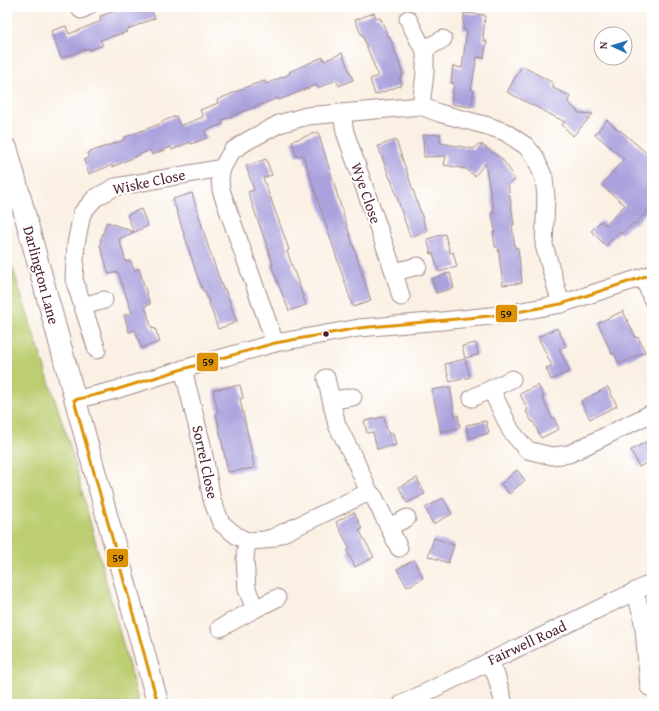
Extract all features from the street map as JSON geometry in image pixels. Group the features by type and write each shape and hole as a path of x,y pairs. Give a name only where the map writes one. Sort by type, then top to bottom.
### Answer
{"street":[{"path":"408,19 420,43 425,49 425,73 421,106"},
{"path":"425,49 443,39"},
{"path":"276,343 221,190 220,179 222,168 232,152 247,141 279,124 307,116 421,106 439,113 505,132 526,146 535,158 544,178 544,245 561,304"},
{"name":"Wye Close","path":"342,112 346,134 394,272 400,297"},
{"name":"Darlington Lane","path":"7,149 74,400 158,704"},
{"name":"Wiske Close","path":"97,350 74,279 76,244 82,213 95,198 115,187 222,168"},
{"path":"394,272 418,266"},
{"path":"74,400 112,391 276,343 359,328 500,315 561,304 648,276 652,299"},
{"path":"83,306 104,300"},
{"name":"Sorrel Close","path":"184,369 202,445 212,500 221,523 237,536 247,541"},
{"path":"326,378 337,425 369,492 374,497 399,548"},
{"path":"472,398 512,379"},
{"path":"491,389 510,431 527,450 552,456 569,454 652,413"},
{"path":"332,400 353,397"},
{"path":"254,609 247,589 245,558 247,541 264,540 282,535 369,492"},
{"path":"389,527 407,518"},
{"name":"Fairwell Road","path":"402,704 652,583"},
{"path":"634,592 641,611 643,623 649,687"},
{"path":"220,628 277,598"},
{"path":"488,662 496,676 504,704"}],"green space":[{"path":"7,251 69,443 139,704 7,704"}],"building":[{"path":"129,7 150,7 155,18 126,30 127,32 100,40 103,45 89,50 89,48 61,58 51,31 66,26 69,34 101,21 100,16"},
{"path":"374,13 376,18 379,17 380,20 381,19 389,38 390,37 403,75 399,78 402,85 375,95 370,79 378,76 355,20"},
{"path":"464,13 485,15 483,41 487,41 484,58 477,57 471,90 474,91 471,107 451,104 454,83 451,83 453,66 462,68 467,30 463,30"},
{"path":"342,53 353,80 339,86 336,80 318,88 316,85 279,100 278,98 222,120 223,124 204,131 207,138 191,144 190,142 172,150 171,147 152,155 150,150 112,167 112,165 89,174 84,160 89,158 87,153 124,140 123,138 176,116 180,126 203,117 200,110 218,103 217,100 249,86 265,81 266,84 290,74 289,72 323,57 324,61"},
{"path":"522,66 553,83 553,88 570,96 568,102 579,113 593,114 573,136 562,125 565,122 507,92"},
{"path":"607,120 652,158 652,206 635,224 633,223 621,234 619,232 606,246 591,231 601,221 606,225 625,205 601,185 624,159 595,134"},
{"path":"318,132 371,301 353,307 303,155 297,157 292,141"},
{"path":"440,134 440,143 474,149 478,144 482,147 481,144 502,159 512,173 511,174 515,180 508,184 514,225 512,225 515,248 518,248 522,283 503,285 498,247 495,247 493,232 495,232 492,213 494,212 485,163 475,176 466,169 444,165 446,156 424,157 423,135"},
{"path":"396,140 427,231 410,237 391,179 378,146"},
{"path":"266,159 272,175 263,178 283,232 289,250 287,251 306,305 289,311 271,265 273,264 248,192 254,190 246,166"},
{"path":"192,193 223,289 225,289 237,322 218,329 205,291 203,291 196,272 173,199"},
{"path":"141,209 148,226 119,239 126,262 131,261 134,270 139,269 150,304 145,306 152,329 155,328 160,342 141,348 135,330 129,332 124,315 132,313 118,272 109,274 100,241 107,222 134,232 127,215"},
{"path":"445,234 450,253 453,252 457,267 439,272 433,253 431,254 427,239"},
{"path":"450,273 454,288 436,293 432,279"},
{"path":"623,311 636,338 638,337 645,352 619,364 614,353 612,354 598,323"},
{"path":"557,328 566,346 559,349 570,371 551,380 546,368 552,366 538,337"},
{"path":"476,343 478,355 465,358 462,346"},
{"path":"465,359 470,377 450,382 445,364"},
{"path":"240,385 243,398 240,399 254,468 228,472 213,390"},
{"path":"538,385 544,396 542,397 552,418 554,418 559,429 541,438 533,421 532,422 526,411 528,410 520,394"},
{"path":"450,387 455,416 458,415 460,427 441,432 432,390"},
{"path":"608,387 617,406 590,419 581,401"},
{"path":"384,417 388,434 393,433 396,445 377,449 373,432 367,433 364,421"},
{"path":"486,421 489,433 469,438 466,425"},
{"path":"652,439 652,460 639,467 631,450"},
{"path":"517,470 525,480 509,494 501,484"},
{"path":"417,478 425,494 407,503 399,487"},
{"path":"443,498 452,514 433,524 425,508"},
{"path":"354,512 362,529 359,530 374,557 355,567 347,551 350,549 336,522"},
{"path":"434,538 454,545 448,563 428,556"},
{"path":"414,560 423,578 407,587 397,569"}],"transit line":[{"name":"59","path":"158,704 74,400 112,391 275,343 359,328 500,315 561,304 652,274"}]}
